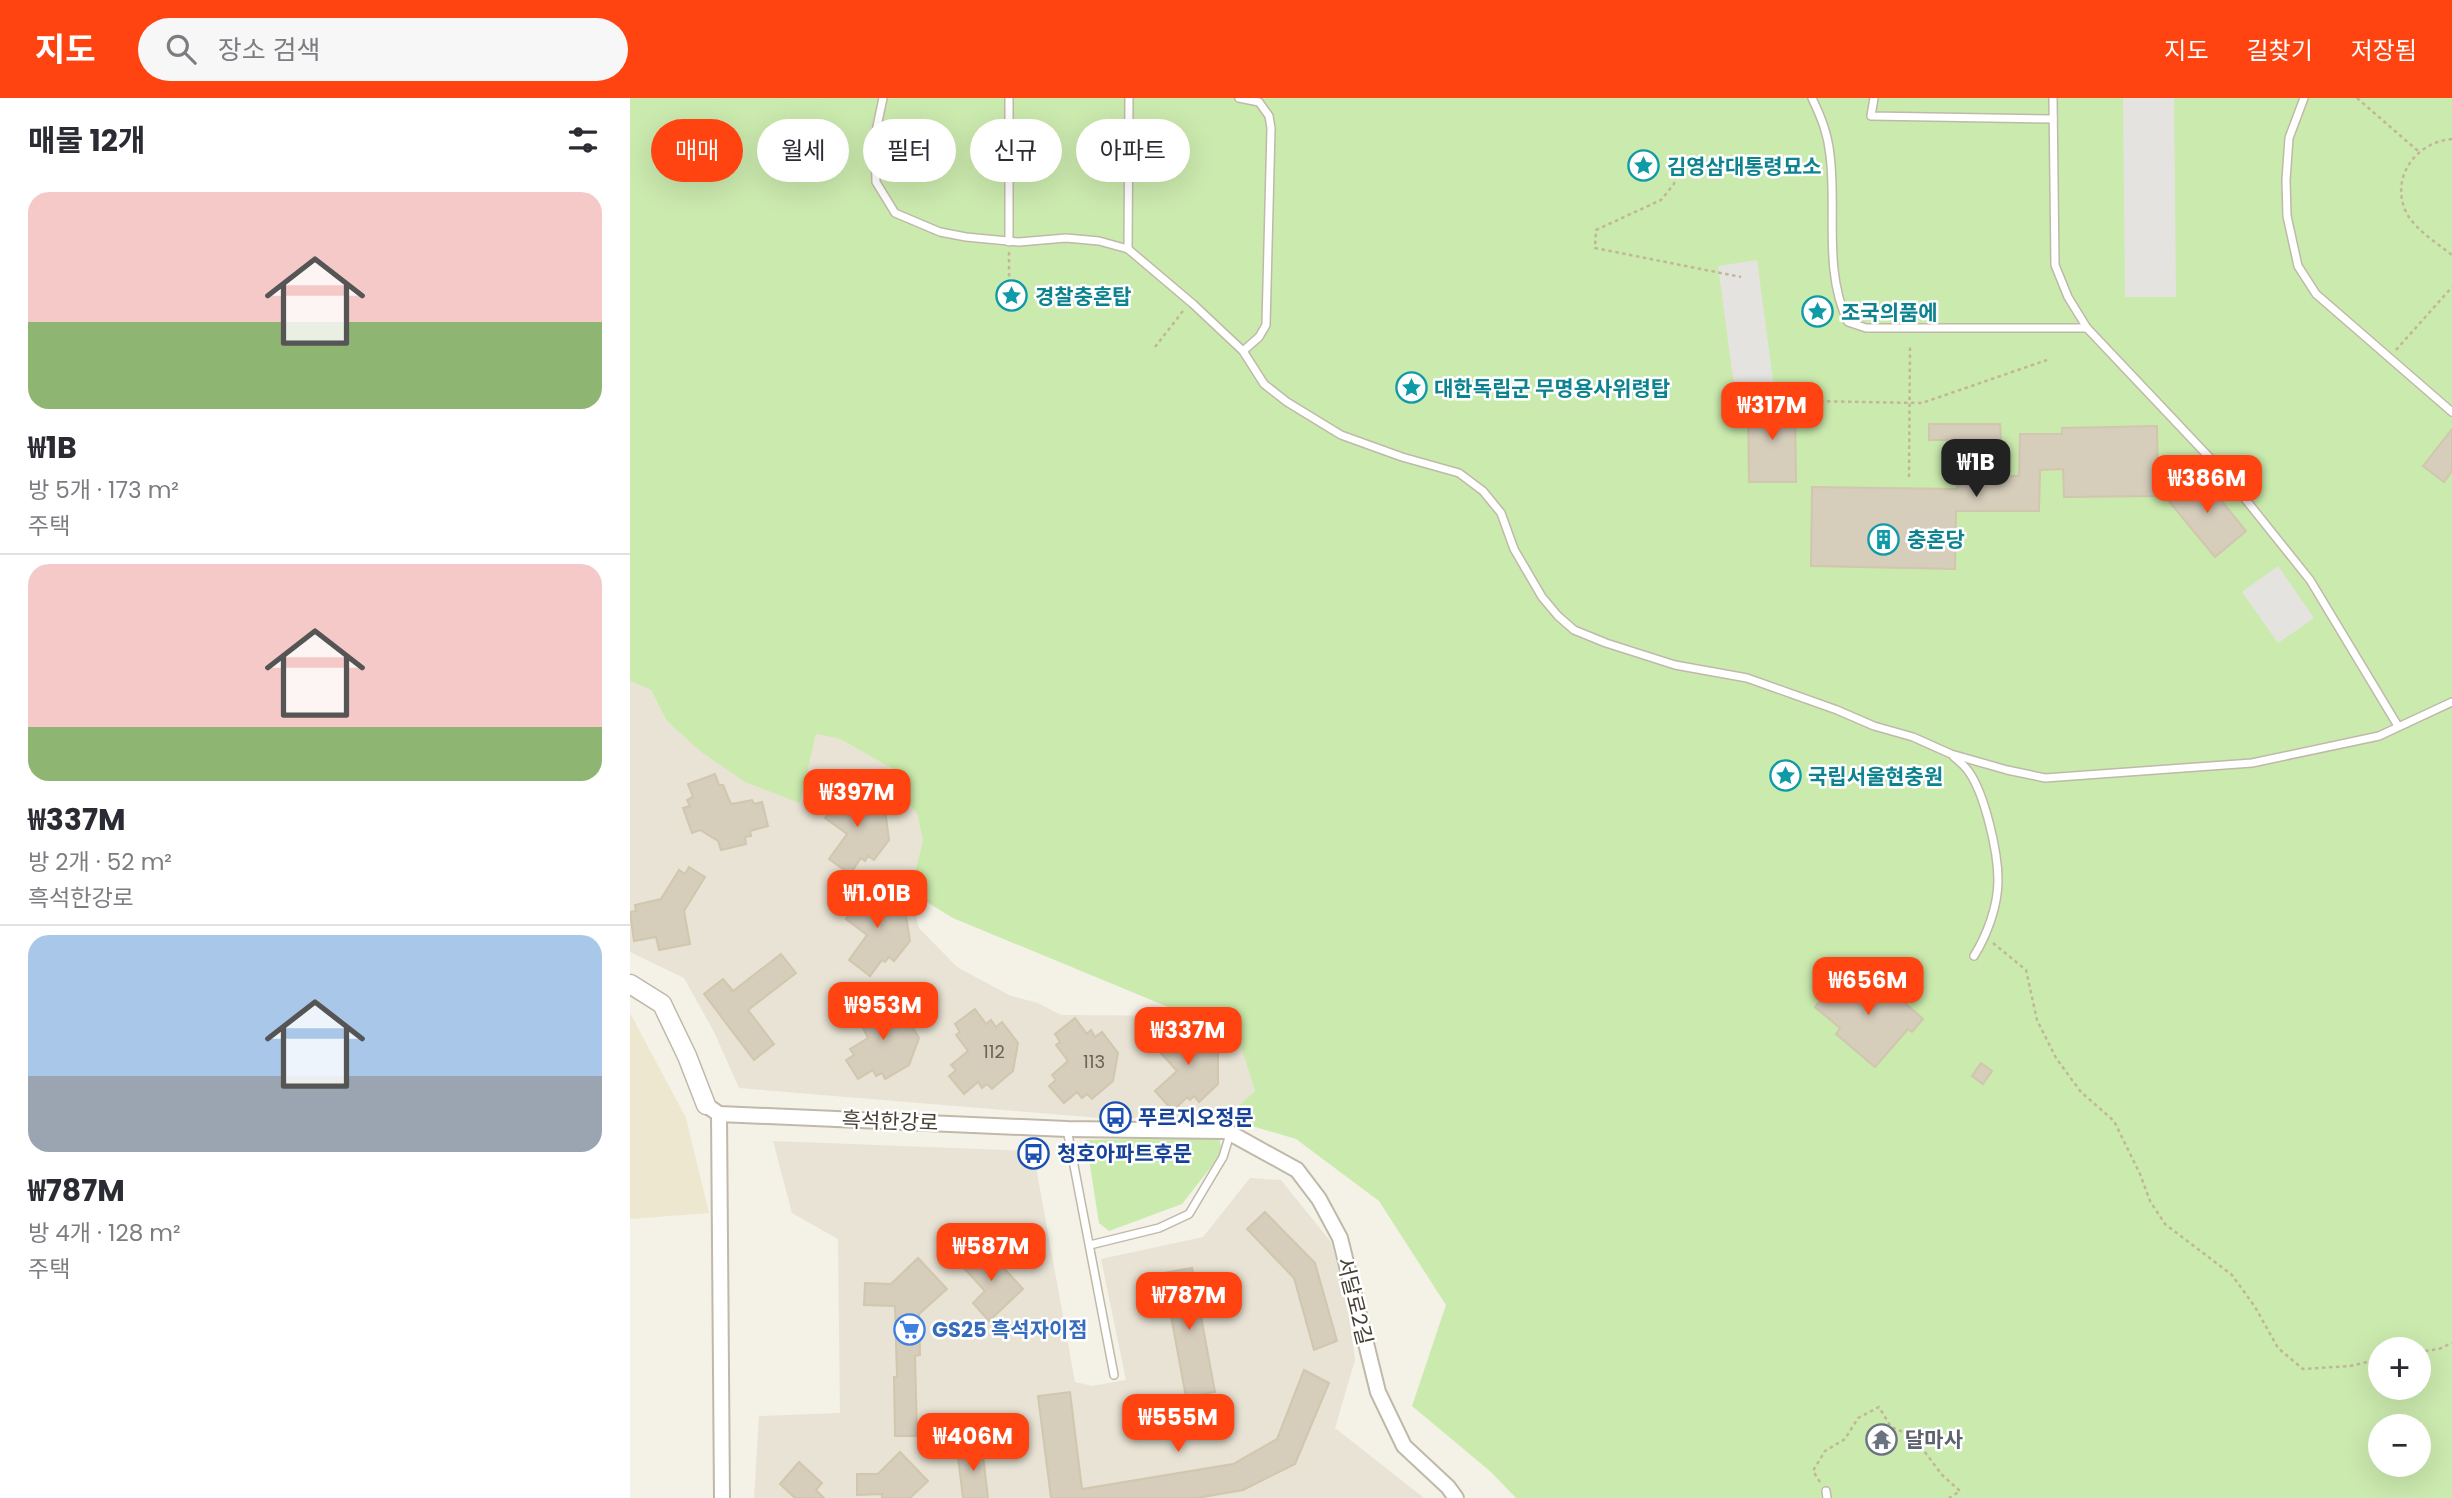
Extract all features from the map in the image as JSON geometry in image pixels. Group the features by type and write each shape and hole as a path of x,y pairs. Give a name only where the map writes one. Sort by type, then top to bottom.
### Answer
{"street":[{"path":"630,984 662,1004 712,1110 722,1498"},
{"name":"흑석한강로","path":"712,1110 1067,1129 1227,1132"},
{"name":"서달로2길","path":"1227,1132 1297,1170 1319,1199 1340,1238 1378,1392 1404,1446 1448,1487 1456,1498"}],"lane":[{"path":"883,98 875,136 876,182 895,213 940,232 1009,242 1066,237 1099,241 1128,250 1190,301 1243,351 1264,384 1317,422 1340,435 1373,448 1459,473 1483,491 1501,513 1514,549 1542,597 1574,630 1675,665 1747,678 1874,726 1913,737 1951,754 2045,778 2252,763 2379,736 2452,702"},
{"path":"1009,98 1009,242"},
{"path":"1128,250 1129,98"},
{"path":"1239,98 1259,102 1269,116 1271,128 1266,326 1259,337 1243,351"},
{"path":"1812,98 1823,121 1831,156 1835,274 1839,305 1848,322 1866,328 2087,327"},
{"path":"1874,98 1871,116 2053,119"},
{"path":"2053,98 2055,265 2068,297 2087,327 2226,475 2310,579 2398,726"},
{"path":"2304,98 2289,138 2286,180 2287,216 2298,266 2316,294 2452,412"},
{"path":"1951,754 1969,771 1987,815 1997,865 1998,883 1986,936 1974,956"},
{"path":"1067,1129 1114,1376"},
{"path":"1090,1245 1159,1228 1189,1214 1223,1157 1227,1132"}],"path":[{"path":"2357,98 2418,152"},
{"path":"2452,139 2433,142 2418,152 2407,165 2401,182 2402,199 2408,215 2419,229 2452,255"},
{"path":"1676,161 1674,184 1661,200 1596,230 1595,248 1741,277"},
{"path":"1009,242 1009,289"},
{"path":"2389,358 2452,287"},
{"path":"1155,347 1190,301"},
{"path":"1909,477 1910,345"},
{"path":"1805,401 1922,403 2047,360"},
{"path":"1986,936 2026,970 2037,1020 2056,1058 2081,1092 2113,1121 2140,1174 2150,1201 2165,1224 2232,1275 2255,1307 2278,1348 2303,1369 2350,1366 2368,1362"},
{"path":"2431,1350 2452,1343"},
{"path":"1826,1494 1813,1471 1825,1451 1845,1439 1858,1418 1879,1407 1891,1427 1913,1436 1942,1475 1960,1491 1949,1498"}],"shaded area":[{"path":"2123,98 2174,98 2176,297 2125,297"},
{"path":"1757,260 1775,395 1736,401 1718,266"},
{"path":"2278,566 2314,618 2278,643 2242,592"},
{"path":"630,681 651,690 666,720 800,802 816,734 840,739 893,769 903,795 917,814 923,840 910,892 919,928 957,967 1011,996 1038,1003 1061,1015 1190,1016 1241,1047 1255,1091 1225,1118 1100,1118 739,1088 714,1032 684,978 630,952"},
{"path":"630,1013 686,1118 709,1213 630,1219"},
{"path":"773,1141 1033,1151 1075,1382 1092,1386 1126,1380 1101,1259 1203,1237 1250,1178 1281,1180 1331,1242 1347,1303 1355,1360 1335,1428 1424,1498 754,1498 759,1416 840,1413 838,1239 792,1213"}],"green space":[{"name":"국립서울현충원","path":"630,98 2452,98 2452,1498 1516,1498 1491,1472 1412,1406 1446,1305 1379,1201 1296,1139 1225,1118 1255,1091 1241,1047 1190,1016 953,918 910,892 923,840 917,814 903,795 893,769 840,739 816,734 800,803 745,782 700,751 666,720 651,690 630,681"},
{"path":"1219,1137 1221,1147 1218,1158 1182,1204 1109,1231 1099,1223 1086,1140"}],"building":[{"path":"1795,402 1796,482 1749,482 1748,403"},
{"path":"1929,424 2000,424 2001,440 1929,440"},
{"path":"2157,426 2158,496 2064,497 2063,469 2040,470 2039,511 1956,511 1955,569 1811,566 1812,487 1957,489 1957,486 1961,486 1961,475 2019,476 2020,434 2062,434 2062,428"},
{"path":"2452,429 2452,471 2444,482 2423,466"},
{"path":"2199,473 2246,531 2215,557 2167,499"},
{"path":"715,774 731,804 752,800 754,804 762,802 768,826 750,831 751,836 745,837 746,844 721,850 718,841 700,830 692,833 683,808 690,806 687,800 693,797 688,784"},
{"path":"836,789 851,801 855,796 859,799 863,793 885,809 889,840 874,860 868,856 865,861 861,858 850,874 829,859 847,834 825,818 828,814 821,808"},
{"path":"689,867 705,877 684,911 690,944 659,950 656,937 634,941 630,912 636,911 635,905 661,899 679,870 685,874"},
{"path":"856,890 872,902 875,897 879,900 884,894 905,910 910,941 894,961 889,957 885,962 882,960 870,976 849,960 867,935 846,919 849,915 842,910"},
{"path":"781,954 796,973 748,1010 774,1044 754,1060 704,994 723,979 733,991"},
{"path":"1845,971 1876,997 1886,986 1923,1019 1912,1032 1908,1029 1875,1067 1836,1034 1840,1028 1815,1007"},
{"path":"882,997 891,1014 896,1011 899,1018 906,1015 919,1038 909,1065 885,1079 882,1073 876,1076 873,1070 858,1079 846,1060 854,1055 850,1049 868,1038 859,1020 864,1018 859,1009"},
{"path":"975,1009 986,1024 991,1020 996,1027 1002,1022 1018,1043 1013,1071 992,1089 987,1084 982,1088 978,1082 964,1094 949,1076 956,1070 951,1065 968,1051 956,1035 960,1032 955,1024"},
{"path":"1075,1018 1087,1034 1091,1030 1095,1037 1102,1032 1118,1053 1113,1081 1092,1099 1087,1094 1082,1098 1077,1092 1064,1103 1049,1086 1056,1080 1052,1075 1068,1061 1056,1045 1060,1042 1055,1034"},
{"path":"1174,1024 1188,1038 1192,1034 1196,1038 1201,1033 1218,1053 1218,1084 1199,1102 1194,1096 1190,1100 1187,1097 1173,1111 1155,1091 1177,1071 1159,1051 1163,1047 1157,1041"},
{"path":"1981,1063 1992,1071 1983,1084 1972,1076"},
{"path":"1265,1212 1315,1263 1337,1341 1314,1350 1294,1278 1247,1229"},
{"path":"983,1245 1023,1289 989,1321 973,1303 985,1291 961,1265"},
{"path":"918,1258 947,1289 919,1314 920,1355 915,1356 917,1436 895,1436 895,1306 864,1305 865,1283 891,1284"},
{"path":"1192,1268 1215,1392 1186,1397 1163,1273"},
{"path":"1304,1370 1329,1383 1295,1464 1243,1490 1197,1498 1051,1498 1038,1396 1070,1392 1082,1489 1233,1464 1277,1439"},
{"path":"982,1446 988,1498 963,1498 957,1449"},
{"path":"900,1452 928,1481 910,1498 882,1498 882,1494 857,1495 857,1474 878,1474"},
{"path":"799,1462 822,1483 816,1490 824,1498 795,1498 780,1484"}],"place":[{"name":"김영삼대통령묘소","path":"1644,166"},
{"name":"경찰충혼탑","path":"1012,296"},
{"name":"조국의품에","path":"1818,312"},
{"name":"대한독립군 무명용사위령탑","path":"1411,388"},
{"name":"충혼당","path":"1884,539"},
{"name":"국립서울현충원","path":"1785,776"},
{"name":"푸르지오정문","path":"1115,1117"},
{"name":"청호아파트후문","path":"1034,1153"},
{"name":"GS25 흑석자이점","path":"909,1329"},
{"name":"달마사","path":"1882,1439"}]}
